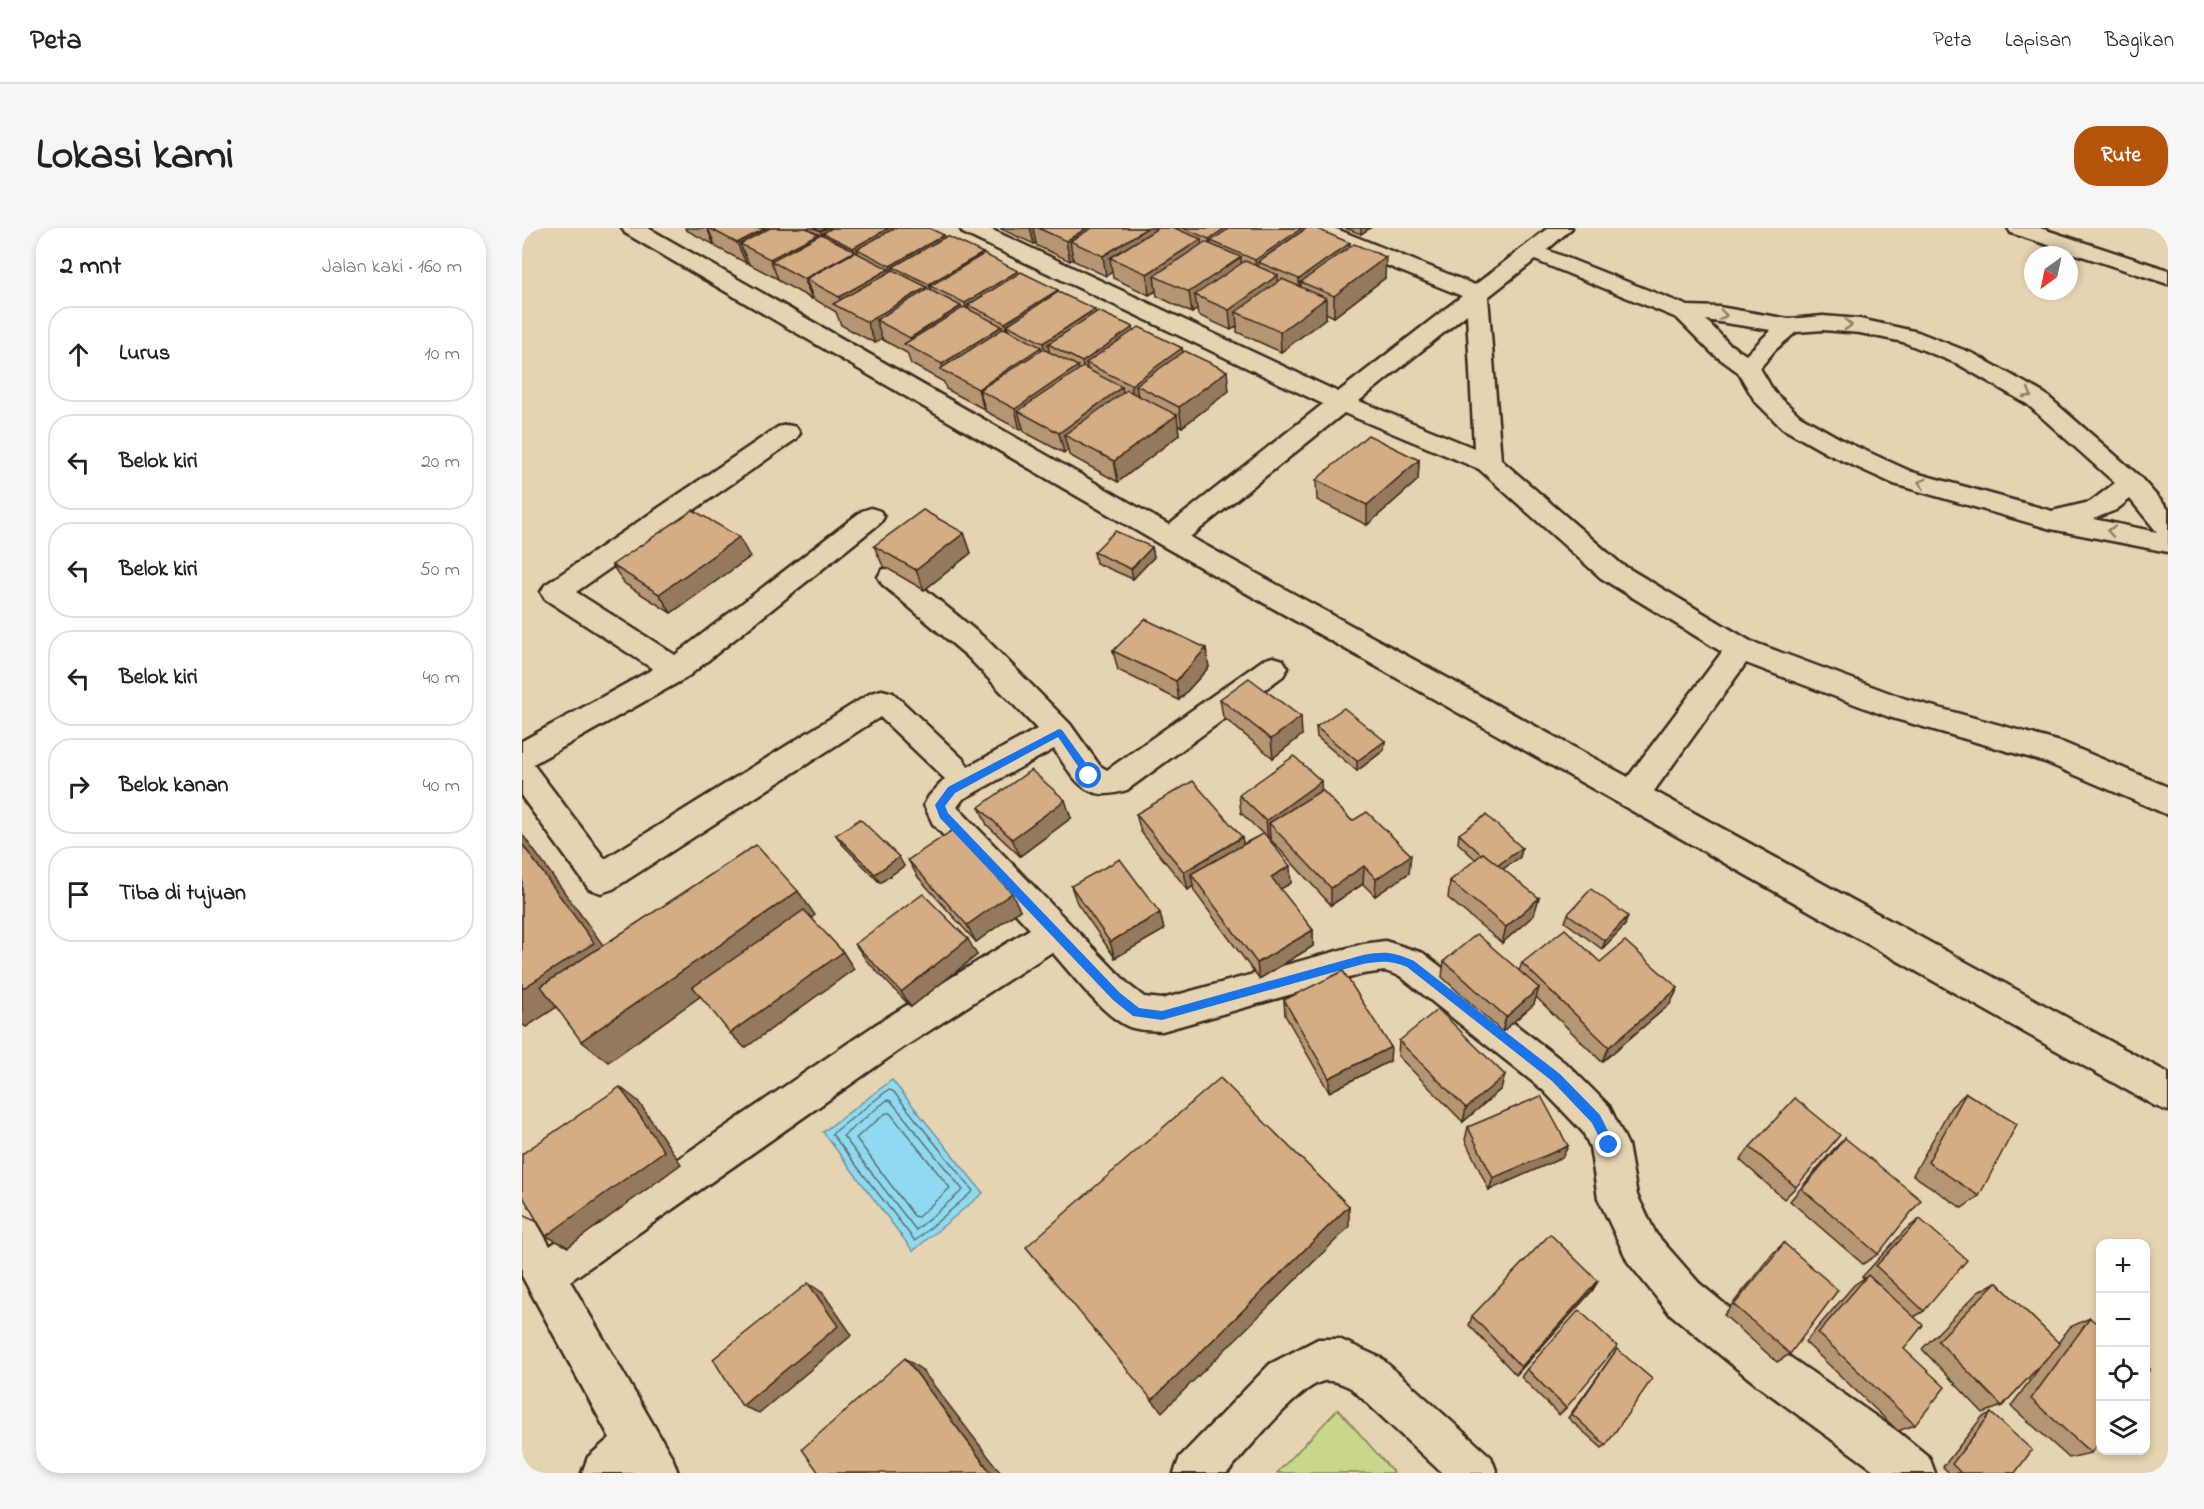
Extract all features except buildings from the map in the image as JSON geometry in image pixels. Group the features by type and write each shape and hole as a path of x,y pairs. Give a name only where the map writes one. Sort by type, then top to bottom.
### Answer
{"street":[{"path":"633,228 1171,538 2168,1093"},
{"path":"971,228 1341,403 1488,463 1611,571 1740,649 1900,709 2053,752 2120,779 2168,802"},
{"path":"1315,228 1477,294"},
{"path":"1171,538 1561,228"},
{"path":"2019,228 2168,277"},
{"path":"1532,251 1685,313 1719,314 1790,326 1823,323 1860,326 1910,337 1966,359 2036,399 2130,482 2168,527"},
{"path":"2116,260 2168,290"},
{"path":"1477,294 1488,463"},
{"path":"1685,313 1720,348 1748,368 1764,396 1791,422 1837,448 1903,478 2051,520 2168,543"},
{"path":"1748,368 1767,345 1790,326"},
{"path":"676,670 555,592 787,433"},
{"path":"2051,520 2102,508 2114,501 2130,482"},
{"path":"871,517 676,670 524,775 601,879 882,701 953,769"},
{"path":"892,577 977,648 1059,732 1089,776 1103,783 1116,781 1273,668"},
{"path":"1633,795 1740,649"},
{"path":"1059,732 952,790 940,805 944,815 1117,997 1137,1013 1162,1015 1363,959 1384,956 1411,964 1556,1078 1596,1119 1609,1145 1618,1198 1642,1248 1684,1298 1772,1370 1881,1447 1913,1473"},
{"path":"544,1274 888,1037 1054,932"},
{"path":"522,1236 646,1458 604,1473"},
{"path":"1196,1473 1285,1379 1318,1360 1339,1360 1366,1373 1474,1473"}],"green space":[{"path":"1338,1409 1394,1473 1277,1473"}],"water":[{"path":"892,1080 983,1193 913,1251 823,1132"}],"route":[{"path":"1089,776 1059,732 952,790 940,805 944,815 1054,932 1117,997 1137,1013 1162,1015 1363,959 1384,956 1397,958 1411,964 1556,1078 1596,1119 1609,1145"}]}
